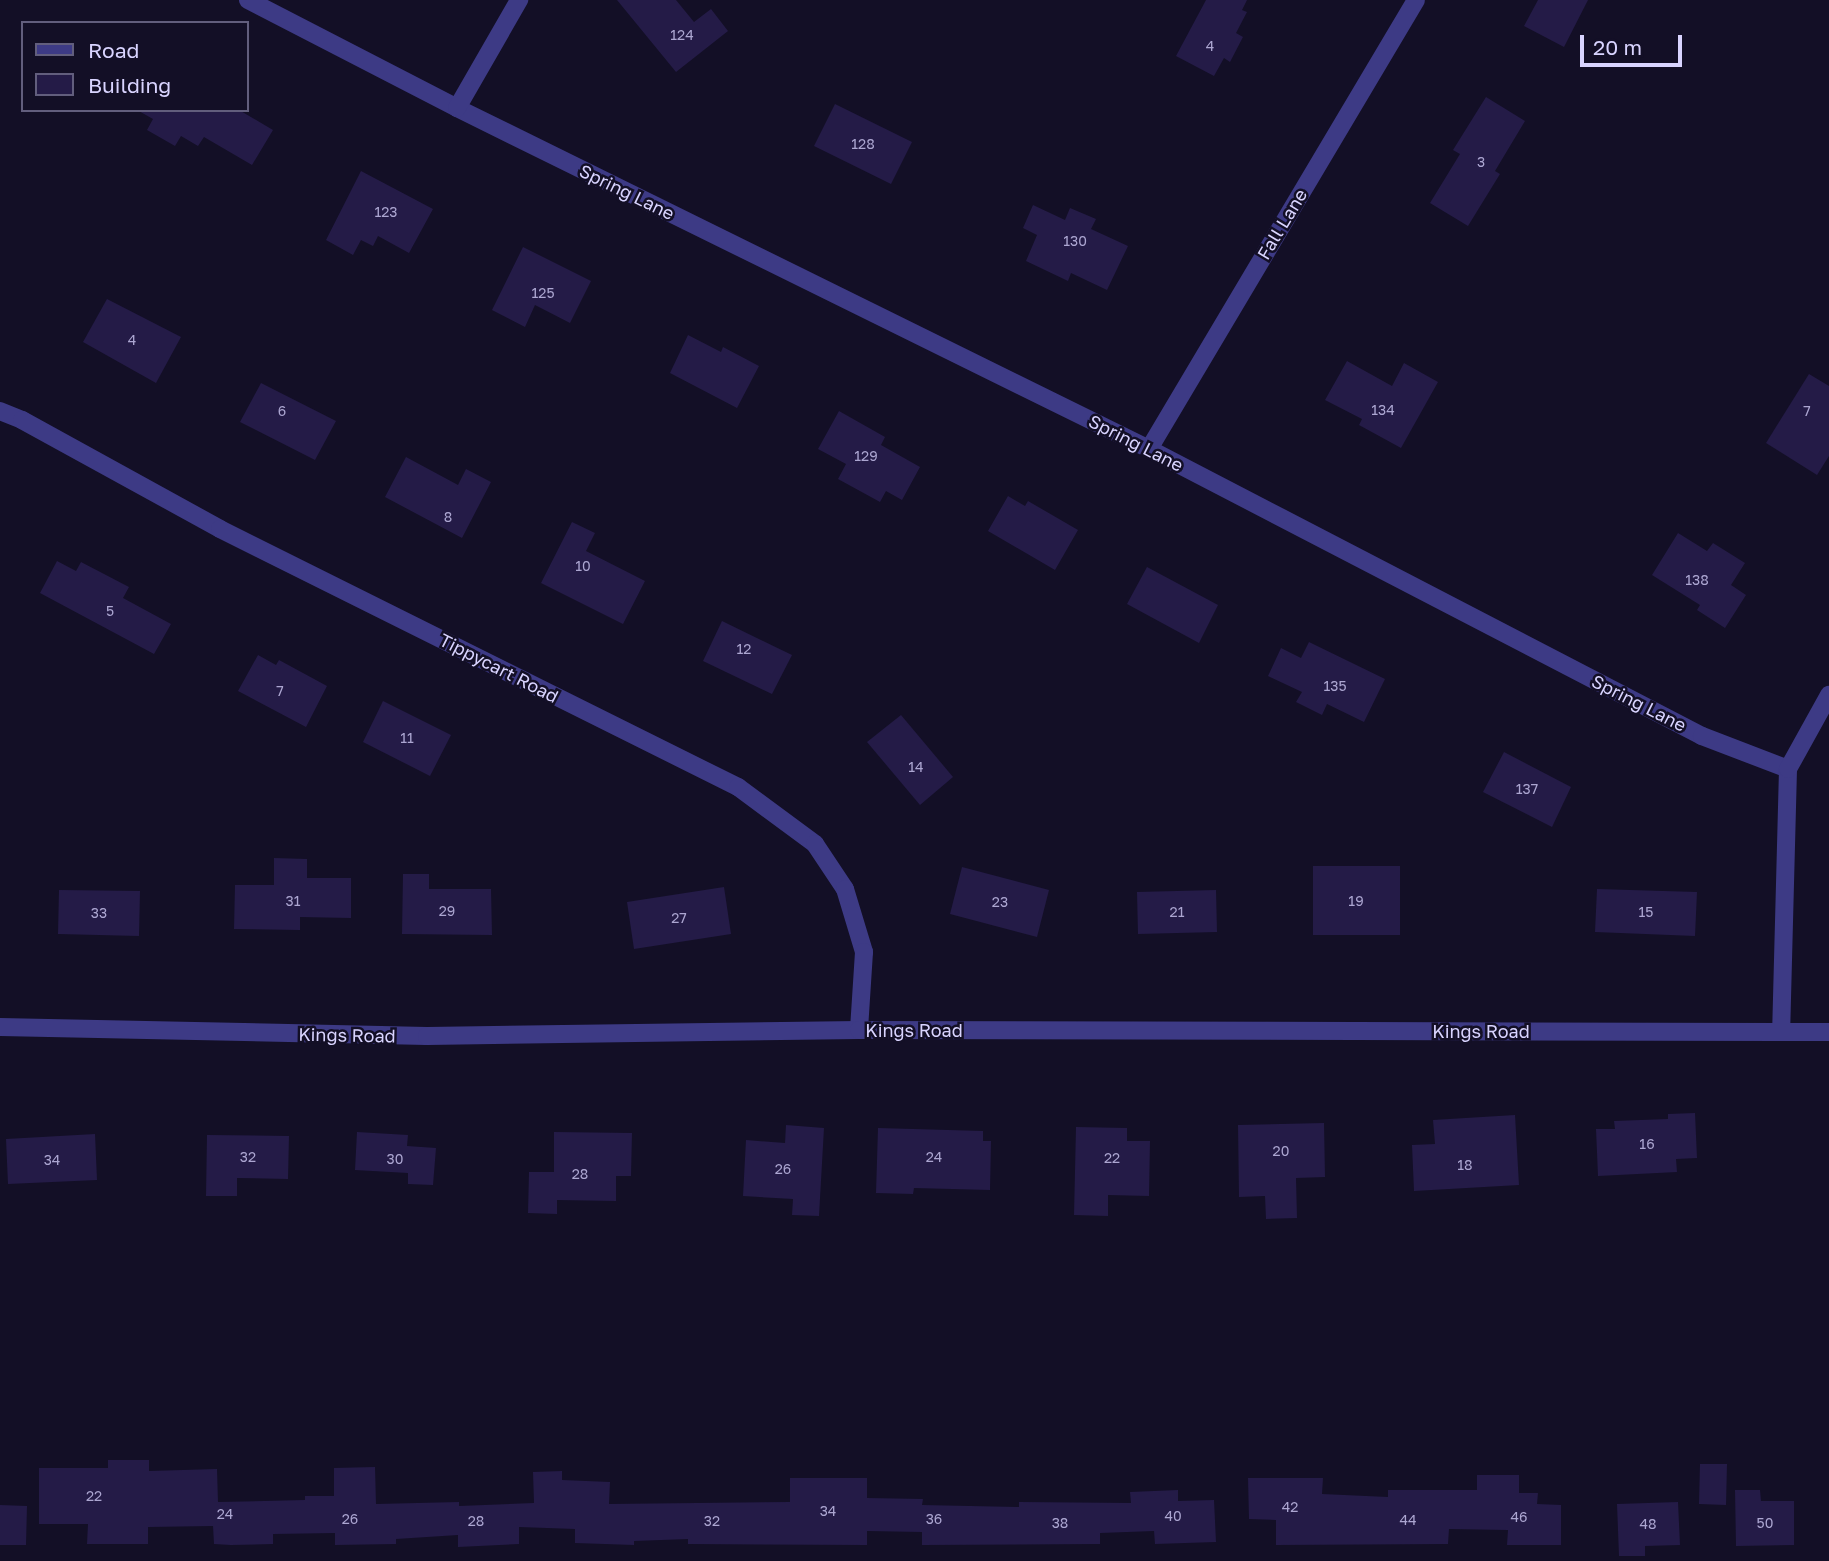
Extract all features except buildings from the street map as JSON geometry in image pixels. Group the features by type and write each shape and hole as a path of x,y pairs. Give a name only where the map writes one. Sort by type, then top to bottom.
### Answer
{"street":[{"name":"Spring Lane","path":"248,0 457,108 1149,449 1702,736 1788,769"},
{"path":"457,108 519,0"},
{"name":"Fall Lane","path":"1149,449 1416,0"},
{"name":"Tippycart Road","path":"0,411 22,420 220,528 738,787 815,844 845,890 864,953 859,1030"},
{"path":"1781,1031 1788,769 1829,695"},
{"name":"Kings Road","path":"0,1027 427,1037 859,1030 1829,1031"}]}
